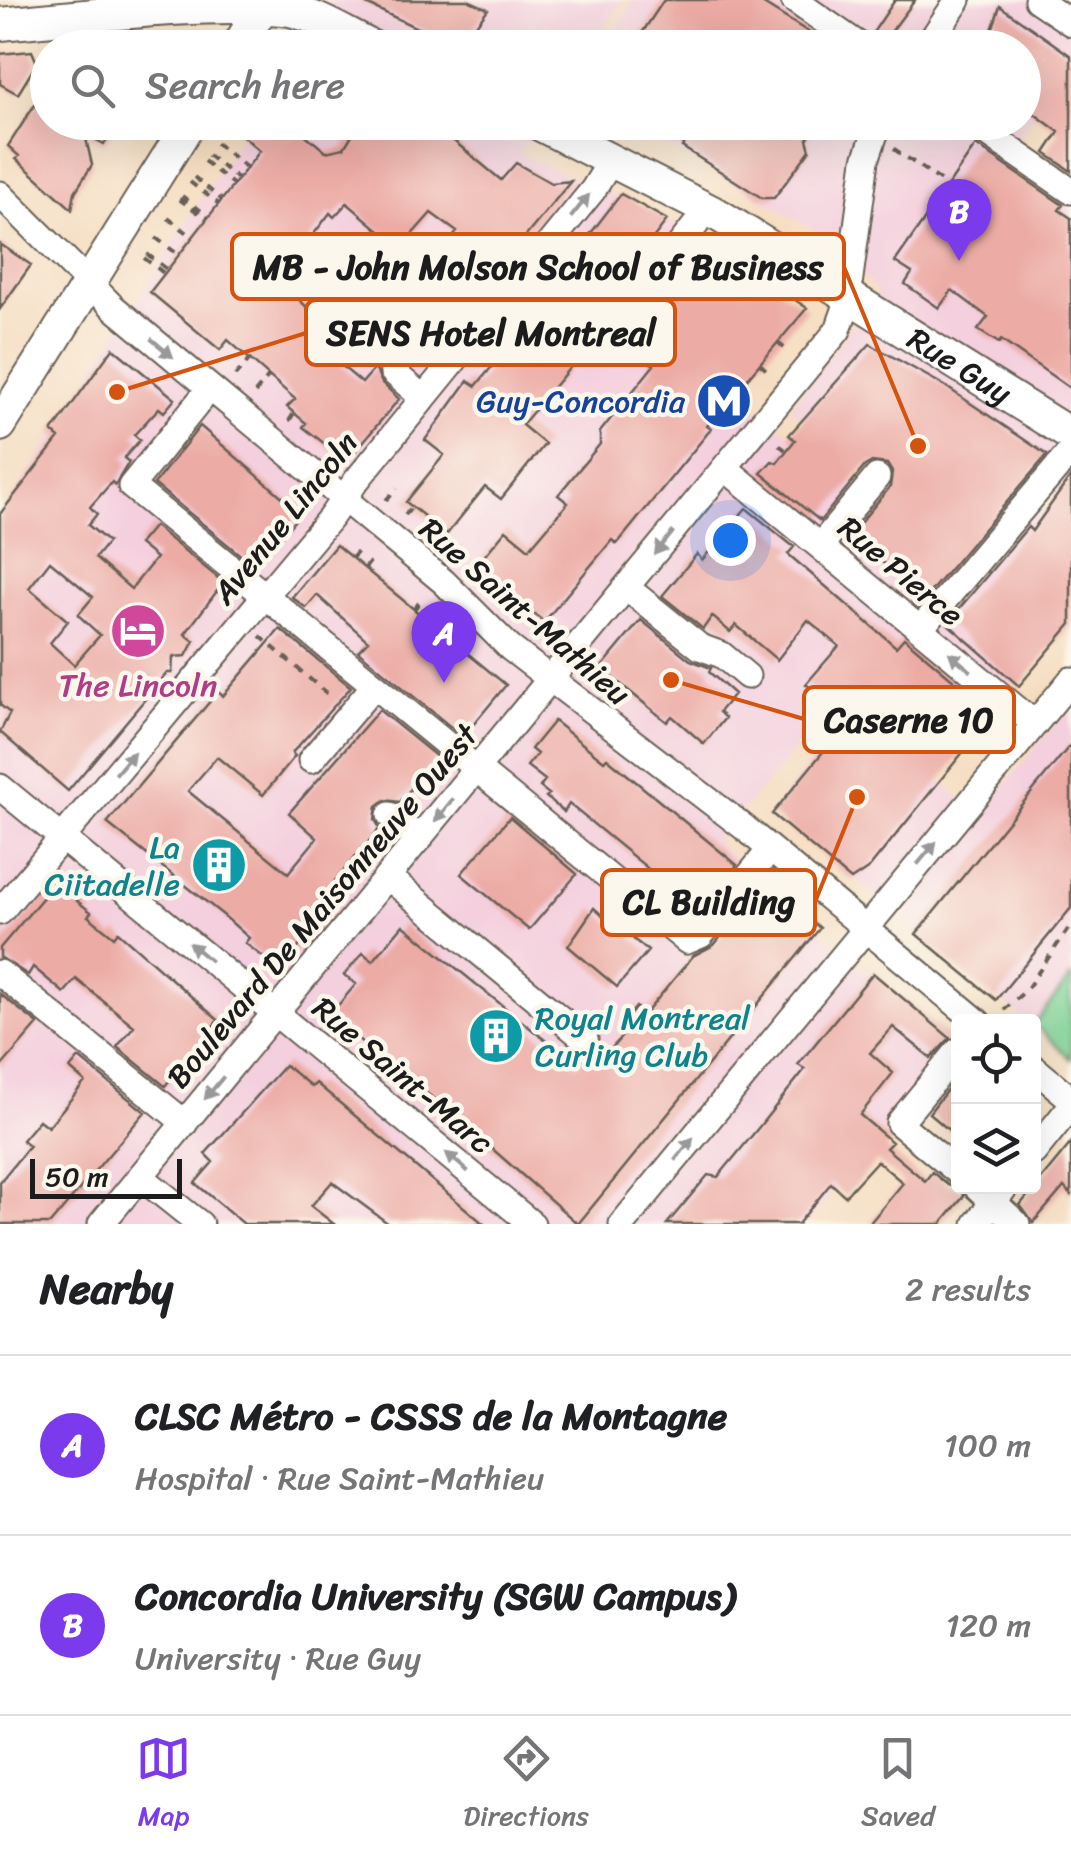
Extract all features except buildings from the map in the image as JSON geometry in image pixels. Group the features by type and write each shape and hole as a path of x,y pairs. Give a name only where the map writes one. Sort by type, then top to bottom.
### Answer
{"main road":[{"path":"247,30 265,2"},
{"path":"0,24 106,7 265,2 336,30"},
{"path":"0,425 179,140"},
{"name":"Rue Guy","path":"572,140 708,209 1071,435"}],"street":[{"path":"794,0 837,30"},
{"path":"938,30 958,0"},
{"path":"1037,0 1071,23"},
{"name":"Boulevard De Maisonneuve Ouest","path":"101,1224 838,330 848,296 866,160 873,140"},
{"path":"997,140 1071,191"},
{"name":"Avenue Lincoln","path":"0,912 265,596 594,190 612,159"},
{"name":"Rue Saint-Mathieu","path":"0,194 90,282 210,388 444,582 510,648 770,850 968,1014"},
{"path":"617,324 708,209"},
{"path":"387,362 394,374 423,398"},
{"path":"210,388 131,486 687,941 701,935 770,850"},
{"path":"920,629 1071,451"},
{"name":"Rue Pierce","path":"726,468 1035,724"},
{"path":"820,546 843,500 877,477"},
{"path":"627,588 700,647 722,655 747,676"},
{"path":"550,680 580,686 635,731"},
{"path":"622,1224 1071,680"},
{"path":"311,760 374,686"},
{"name":"Rue Saint-Marc","path":"0,787 532,1224"},
{"path":"390,815 420,839"},
{"path":"388,878 585,1039"},
{"path":"0,972 186,1123"},
{"path":"951,1060 899,1123 951,1166"},
{"path":"1041,1074 1071,1102 1041,1143"},
{"path":"140,1176 200,1224"},
{"path":"976,1224 991,1194"},
{"path":"994,1194 1017,1224"}],"path":[{"path":"216,143 247,168"},
{"path":"889,148 944,183"},
{"path":"204,161 236,182 208,155"},
{"path":"192,180 221,202"},
{"path":"181,198 208,218"},
{"path":"168,218 193,237"},
{"path":"156,238 179,255"},
{"path":"145,256 166,272"},
{"path":"778,342 790,352"},
{"path":"236,376 249,360"},
{"path":"760,364 772,374"},
{"path":"255,393 269,376"},
{"path":"289,420 294,413"},
{"path":"779,445 787,450"},
{"path":"386,500 397,488"},
{"path":"405,515 412,507"},
{"path":"352,558 362,547"},
{"path":"364,568 374,557"},
{"path":"414,609 423,598"},
{"path":"423,616 432,605"},
{"path":"260,636 334,699"},
{"path":"1004,1010 1026,990 1071,925"}],"shaded area":[{"path":"329,0 623,0 603,30 308,30"},
{"path":"634,0 1071,0 1071,62 1041,104 1041,30 614,30"},
{"path":"238,140 529,140 520,154 729,248 794,300 723,382 971,573 1036,503 1071,528 1071,610 954,762 854,682 715,842 951,1042 951,1049 806,1224 0,1224 0,519"},
{"path":"653,140 1016,140 1002,159 1071,207 1071,511 1032,483 976,546 790,408 878,291 816,231"},
{"path":"1071,705 1071,1058 1041,1034 1041,1014 1017,1014 913,930 906,919 770,813 856,708 980,815"}],"green space":[{"path":"1071,977 1071,1059 1041,1031 1041,1015"}],"place":[{"name":"Concordia University (SGW Campus)","path":"959,261"},
{"name":"SENS Hotel Montreal","path":"117,392"},
{"name":"Guy-Concordia","path":"724,401"},
{"name":"MB - John Molson School of Business","path":"918,446"},
{"name":"The Lincoln","path":"138,631"},
{"name":"Caserne 10","path":"671,680"},
{"name":"CLSC Métro - CSSS de la Montagne","path":"444,683"},
{"name":"CL Building","path":"857,797"},
{"name":"La Ciitadelle","path":"219,865"},
{"name":"Royal Montreal Curling Club","path":"496,1036"}]}
